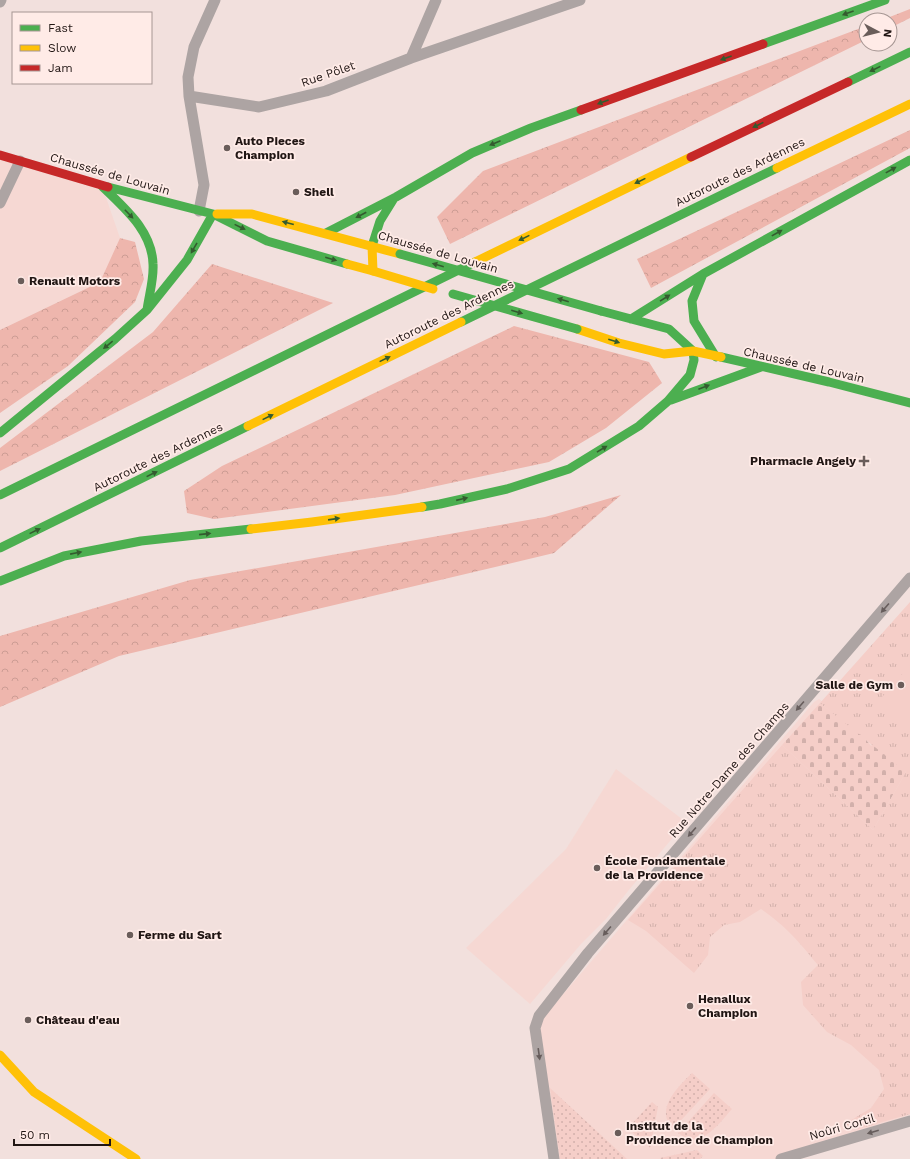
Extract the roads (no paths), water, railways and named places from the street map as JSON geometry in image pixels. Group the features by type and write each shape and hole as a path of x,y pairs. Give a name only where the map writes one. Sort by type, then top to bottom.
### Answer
{"main road":[{"path":"326,234 396,197 472,153 531,128 884,0"},
{"path":"0,495 601,200 910,52"},
{"name":"Autoroute des Ardennes","path":"0,548 613,247 910,104"},
{"name":"Chaussée de Louvain","path":"0,155 102,186 199,211 213,214 252,214 669,329 693,351"},
{"path":"620,324 631,319 704,274 910,160"},
{"path":"102,186 142,228 149,242 153,263 147,310"},
{"path":"373,271 372,246 377,226 384,212 396,197"},
{"path":"0,433 115,339 147,310 187,260 213,214"},
{"name":"Chaussée de Louvain","path":"213,214 267,241 577,329 619,343 664,354 693,351 829,382 910,403"},
{"path":"704,274 692,301 694,321 716,357"},
{"path":"577,329 599,328"},
{"path":"0,580 64,556 141,541 312,522 440,504 507,489 569,469 639,426 668,401 690,375 694,360 693,351"},
{"path":"668,401 761,367"},
{"path":"0,1055 34,1092 136,1159"}],"street":[{"path":"199,211 204,185 188,77 194,47 215,0"},
{"path":"411,58 436,0"},
{"name":"Rue Pôlet","path":"190,96 259,107 326,91 411,58 580,0"},
{"path":"0,203 20,161"},
{"name":"Rue Notre-Dame des Champs","path":"554,1159 535,1028 539,1016 588,953 910,578"},
{"name":"Noûri Cortil","path":"781,1159 910,1121"}],"place":[{"name":"Auto Pieces Champion","path":"227,148"},
{"name":"Shell","path":"296,192"},
{"name":"Renault Motors","path":"21,281"},
{"name":"Pharmacie Angely","path":"864,461"},
{"name":"Salle de Gym","path":"901,685"},
{"name":"École Fondamentale de la Providence","path":"597,868"},
{"name":"Ferme du Sart","path":"130,935"},
{"name":"Henallux Champion","path":"690,1006"},
{"name":"Château d'eau","path":"28,1020"},
{"name":"Institut de la Providence de Champion","path":"618,1133"}]}
